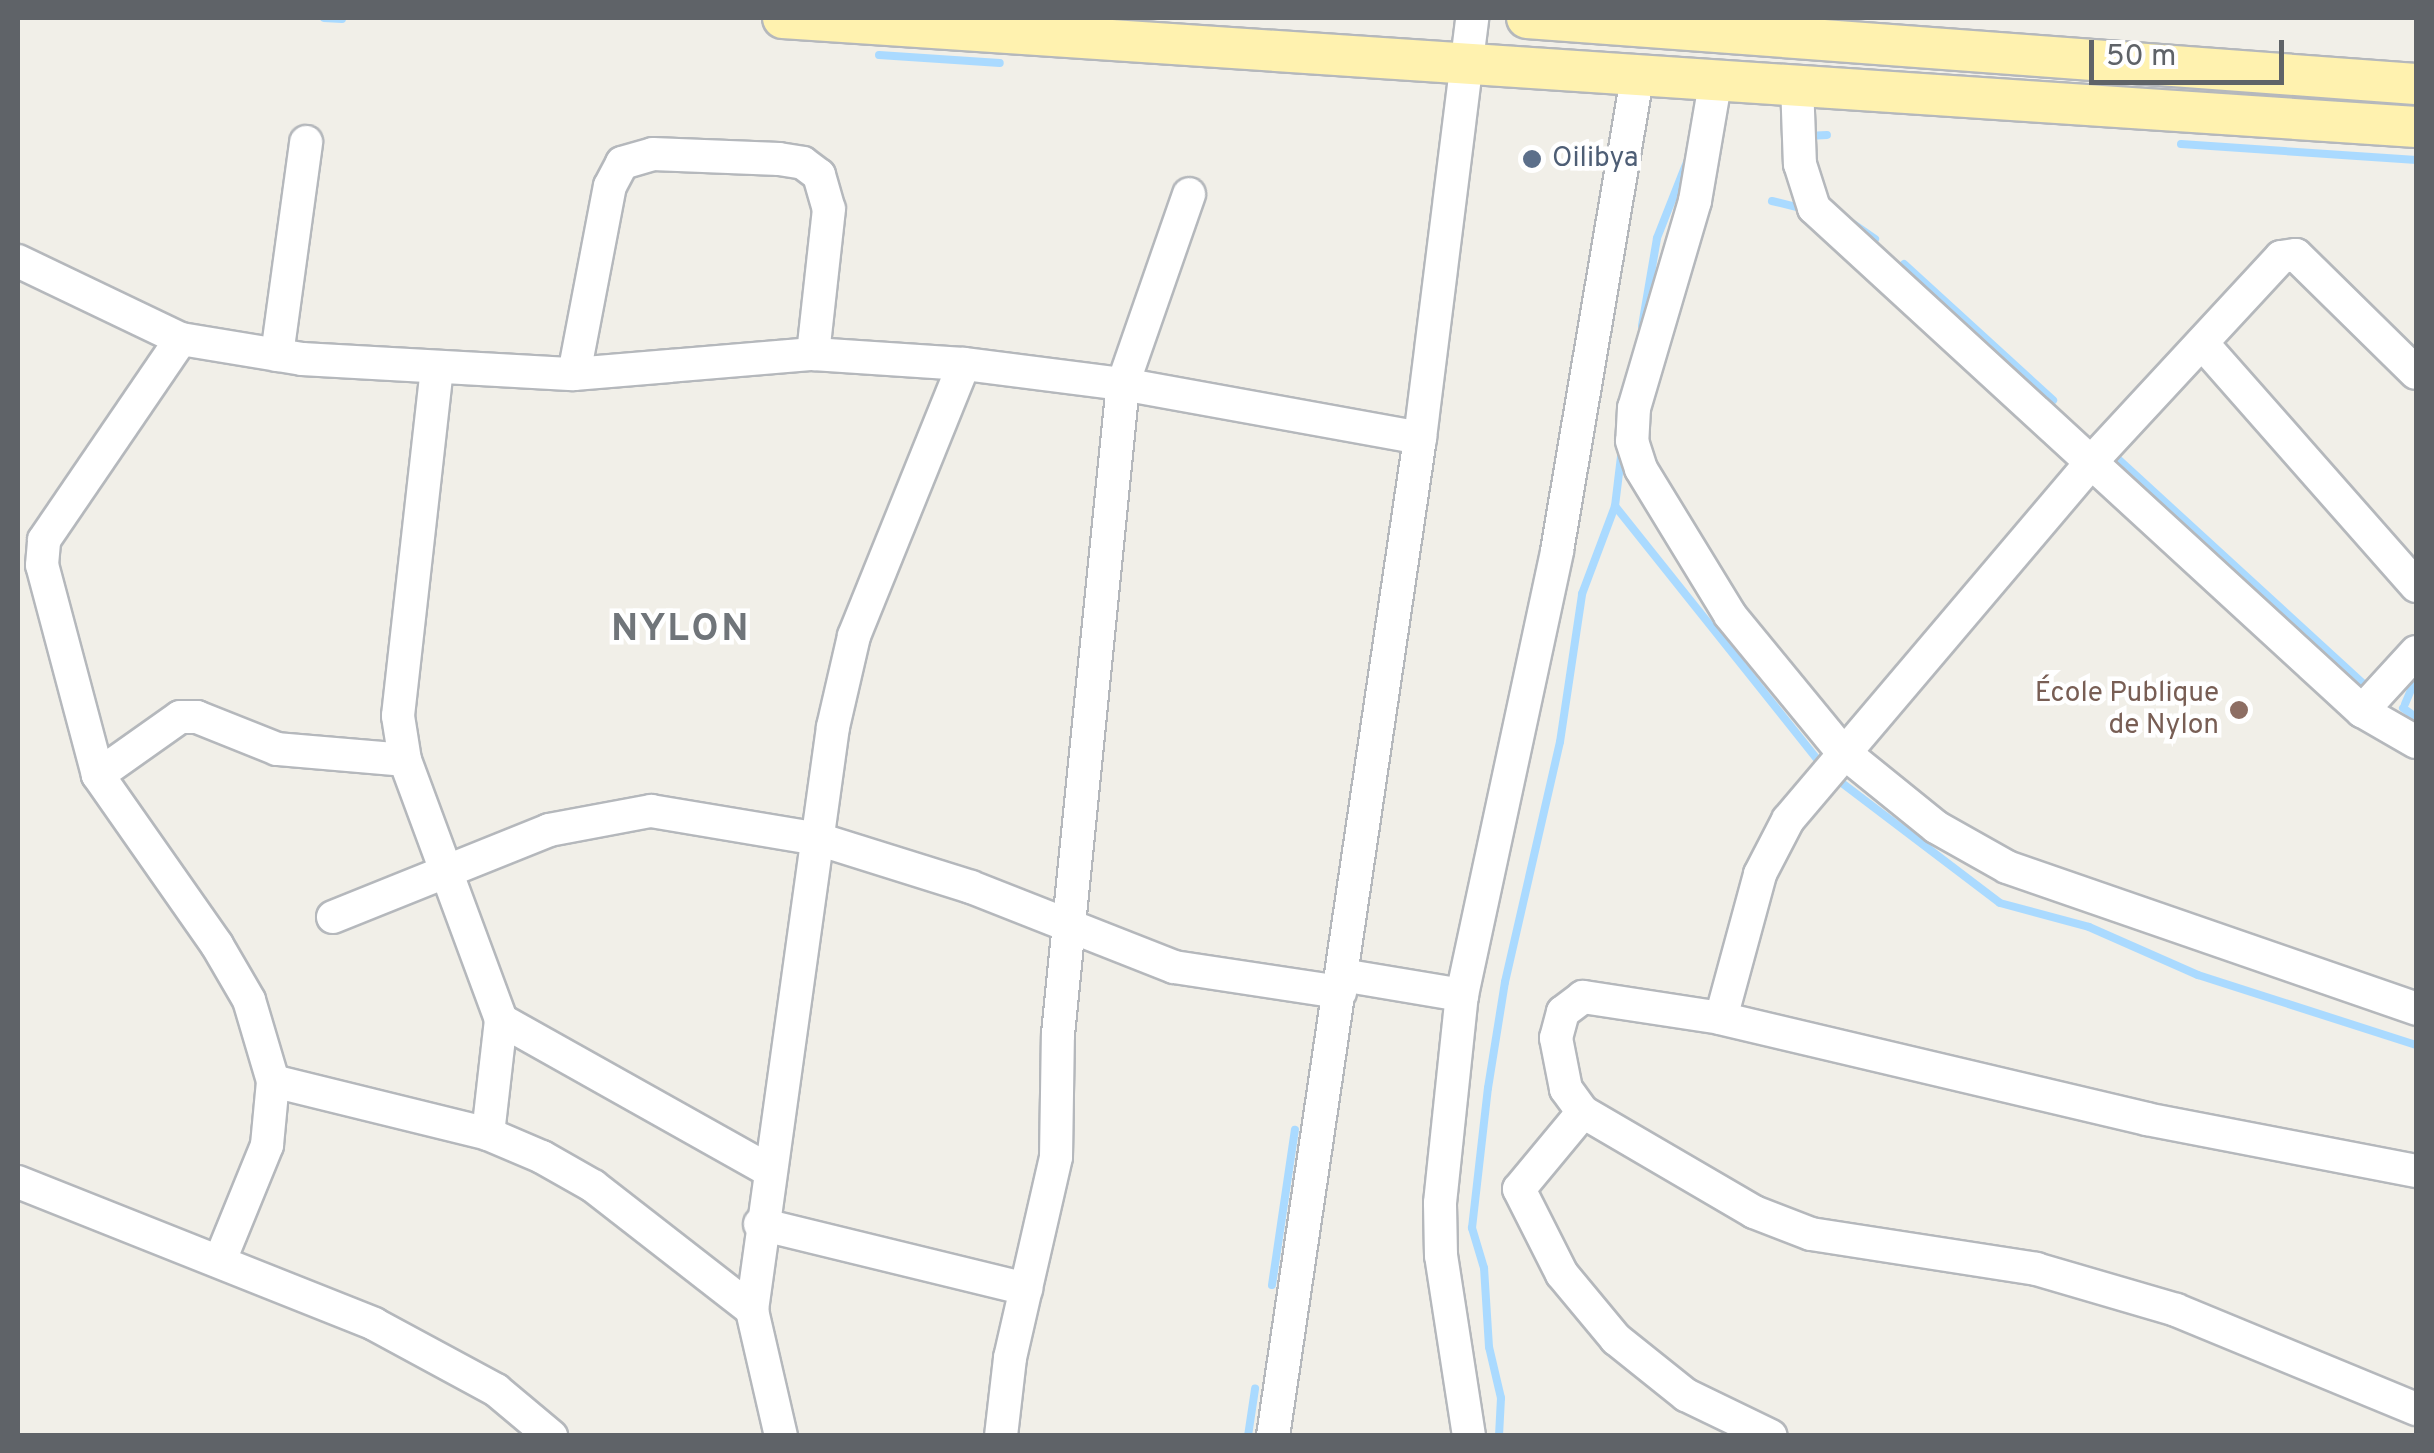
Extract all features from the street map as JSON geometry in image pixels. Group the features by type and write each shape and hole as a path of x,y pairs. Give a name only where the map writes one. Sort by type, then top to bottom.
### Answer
{"main road":[{"path":"783,18 1466,60 2416,127"},
{"path":"1527,18 2416,84"}],"street":[{"path":"1273,1436 1420,438 1472,18"},
{"path":"1470,1436 1441,1256 1462,995 1557,552 1638,72"},
{"path":"1716,78 1695,201 1634,408 1632,441 1642,469 1730,615 1841,750 1936,827 2007,867 2416,1008"},
{"path":"1796,84 1800,164 1814,208 2362,711 2416,742"},
{"path":"276,355 306,142"},
{"path":"574,374 610,186 622,163 653,154 780,159 804,163 819,174 828,209 813,354"},
{"path":"1002,1436 1026,1288 1056,1157 1058,1034 1074,924 1123,384 1189,194"},
{"path":"1721,1018 1760,874 1788,820 1841,750 2092,461 2288,253 2416,373"},
{"path":"18,261 182,339 276,355 574,374 813,354 964,364 1123,384 1420,438"},
{"path":"182,339 31,542 42,565 98,775 217,945 249,1000 273,1081 268,1144 221,1258"},
{"path":"2202,343 2416,586"},
{"path":"781,1436 752,1310 760,1224 832,727 854,636 964,364"},
{"path":"437,368 398,672 405,760 501,1020 488,1134"},
{"path":"2362,711 2416,652"},
{"path":"98,775 180,717 198,718 277,749 405,760"},
{"path":"332,918 604,815 692,814 818,839 1074,924 1174,966 1462,995"},
{"path":"2416,1171 2147,1118 1721,1018 1584,997 1572,1001 1556,1038 1558,1064 1583,1112 1754,1212 1810,1234 2054,1274 2176,1310 2416,1408"},
{"path":"501,1020 770,1171"},
{"path":"273,1081 488,1134 593,1186 752,1310"},
{"path":"1583,1112 1519,1189 1562,1274 1616,1339 1686,1395 1771,1436"},
{"path":"18,1182 221,1258 392,1333 496,1390 551,1436"},
{"path":"760,1224 1026,1288"}],"waterway":[{"path":"324,18 342,19"},
{"path":"879,55 1000,63"},
{"path":"1807,136 1827,135"},
{"path":"2181,144 2416,160"},
{"path":"1642,326 1657,238 1687,162"},
{"path":"1772,201 1805,209"},
{"path":"1839,214 1875,239"},
{"path":"1904,264 2053,400"},
{"path":"1499,1436 1501,1398 1489,1347 1484,1268 1472,1228 1488,1088 1505,982 1560,742 1582,594 1615,506 1622,448"},
{"path":"2118,459 2368,688"},
{"path":"1615,506 1824,768"},
{"path":"2405,704 2416,678"},
{"path":"2403,708 2416,717"},
{"path":"1834,777 2000,903 2089,927 2198,975 2416,1045"},
{"path":"1272,1285 1295,1130"},
{"path":"1248,1436 1255,1389"}],"place":[{"name":"Oilibya","path":"1532,159"},
{"name":"École Publique de Nylon","path":"2239,710"}],"district":[{"name":"NYLON","path":"681,631"}]}
